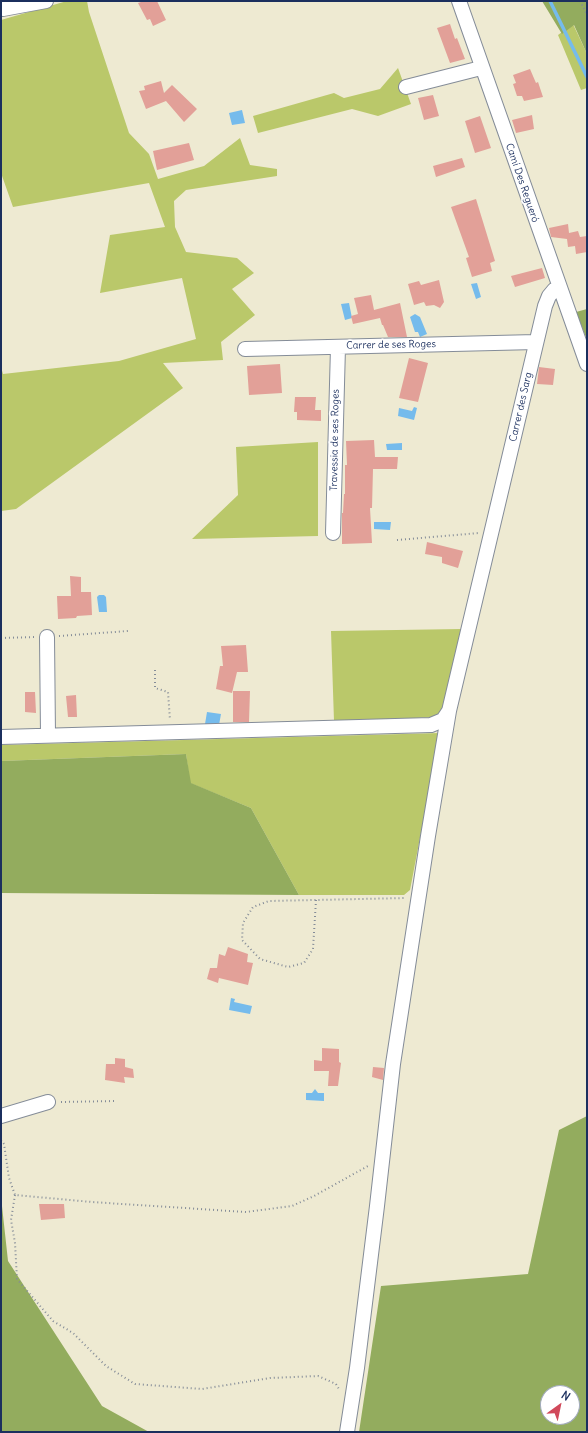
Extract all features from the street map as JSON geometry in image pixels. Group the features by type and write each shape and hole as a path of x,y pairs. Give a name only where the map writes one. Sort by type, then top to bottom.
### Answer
{"street":[{"path":"1,8 3,10 46,1"},
{"name":"Camí Des Regueró","path":"459,1 481,68 587,364"},
{"path":"406,86 481,68"},
{"name":"Carrer des Sarg","path":"347,1432 359,1352 393,1064 449,711 545,306 554,290 559,288"},
{"name":"Carrer de ses Roges","path":"245,349 536,342"},
{"name":"Travessia de ses Roges","path":"333,533 338,347"},
{"path":"47,637 48,735"},
{"path":"1,737 431,725 442,720 449,711"},
{"path":"1,1116 48,1102"}],"path":[{"path":"580,1 587,14"},
{"path":"396,540 492,532"},
{"path":"1,638 47,637 128,631"},
{"path":"155,670 155,688 168,692 171,732"},
{"path":"316,900 313,949 304,963 288,967 260,959 242,940 243,923 253,907 269,900 397,899 419,897"},
{"path":"48,1102 116,1101"},
{"path":"1,1140 4,1144 9,1178 15,1195 11,1220 15,1243 17,1279 53,1321 73,1333 106,1366 135,1384 202,1389 270,1378 318,1376 336,1384 342,1396"},
{"path":"15,1195 99,1203 246,1212 292,1206 314,1196 383,1158"}],"green space":[{"path":"67,1 87,1 89,12 129,133 149,154 158,179 204,166 240,138 250,165 277,169 277,176 186,190 174,201 175,227 186,252 237,258 254,273 232,289 255,315 221,342 223,360 163,363 183,388 16,509 1,511 1,367 3,374 119,361 196,339 182,278 100,293 110,235 165,227 149,183 13,207 1,173 1,20"},
{"path":"542,1 587,1 587,54 574,25 562,34"},
{"path":"573,24 587,54 587,88 581,90 558,35"},
{"path":"398,68 411,104 378,116 352,109 258,133 253,116 334,93 344,98 380,89"},
{"path":"587,309 587,340 576,312"},
{"path":"318,442 318,536 192,539 238,495 236,447"},
{"path":"462,629 441,717 334,721 331,631"},
{"path":"440,733 410,890 404,895 299,895 251,808 190,783 186,754 1,761 1,745"},
{"path":"186,754 191,783 251,808 299,895 1,893 1,761"},
{"path":"587,1116 587,1432 359,1432 381,1286 528,1274 559,1130"},
{"path":"1,1197 8,1261 102,1406 149,1432 1,1432"}],"water":[{"path":"242,110 245,123 232,125 229,113"},
{"path":"477,283 481,297 476,299 471,284"},
{"path":"349,303 352,318 345,320 341,304"},
{"path":"415,314 420,317 427,334 420,337 418,332 415,332 410,317"},
{"path":"414,407 417,408 414,420 398,416 399,408 412,411"},
{"path":"402,443 402,450 387,450 386,444"},
{"path":"374,522 391,522 390,530 374,529"},
{"path":"99,595 104,595 106,597 107,612 99,612 97,597"},
{"path":"207,712 221,714 219,725 205,724"},
{"path":"231,998 235,999 234,1002 252,1006 250,1014 229,1010"},
{"path":"315,1089 318,1093 324,1093 324,1101 306,1100 306,1093 312,1093"}],"building":[{"path":"144,1 157,1 166,20 153,26 150,19 147,20 138,3"},
{"path":"450,24 455,39 457,38 465,59 450,63 437,28"},
{"path":"530,69 536,83 538,82 543,97 524,101 522,96 517,96 513,84 516,83 513,75"},
{"path":"161,81 164,93 172,85 197,109 184,122 166,101 146,109 139,91 145,90 144,86"},
{"path":"433,95 439,116 424,120 418,98"},
{"path":"532,115 534,129 516,133 512,120"},
{"path":"480,116 491,148 475,153 465,121"},
{"path":"189,143 194,160 157,170 153,151"},
{"path":"462,158 465,167 436,177 433,166"},
{"path":"476,199 495,261 490,263 492,271 472,277 466,258 469,257 451,207"},
{"path":"568,224 569,233 578,231 580,237 587,236 587,252 576,254 575,246 568,247 567,239 551,237 549,228"},
{"path":"542,268 545,278 515,287 511,276"},
{"path":"439,280 444,302 440,308 434,305 426,306 424,302 414,305 408,284 419,281 421,285"},
{"path":"371,295 374,310 400,303 407,337 388,337 380,318 353,324 351,316 358,314 354,298"},
{"path":"409,358 428,363 418,402 399,398"},
{"path":"280,364 282,393 249,395 247,366"},
{"path":"539,367 555,369 553,385 537,384"},
{"path":"295,397 316,397 315,410 321,410 321,421 297,420 297,412 294,412"},
{"path":"374,440 375,457 398,457 397,469 373,469 372,508 370,508 372,543 342,544 345,465 347,465 346,441"},
{"path":"427,542 463,551 458,568 442,563 442,557 425,554"},
{"path":"70,576 81,577 81,592 91,592 92,615 58,619 57,596 71,596"},
{"path":"246,645 248,672 237,672 232,693 216,689 220,666 223,666 221,646"},
{"path":"233,691 250,691 249,722 233,722"},
{"path":"25,692 35,692 36,713 25,712"},
{"path":"76,695 77,717 68,717 66,696"},
{"path":"228,947 248,954 247,962 253,963 248,985 219,978 218,983 207,979 210,968 217,968 219,954 225,956"},
{"path":"322,1048 339,1049 339,1062 341,1063 338,1086 328,1086 329,1071 314,1071 314,1060 322,1061"},
{"path":"115,1058 125,1059 125,1067 133,1069 134,1078 124,1077 125,1083 105,1080 106,1064 115,1064"},
{"path":"373,1067 384,1068 383,1080 372,1077"},
{"path":"39,1204 64,1204 65,1218 41,1220"}],"waterway":[{"path":"550,1 587,77"}]}
